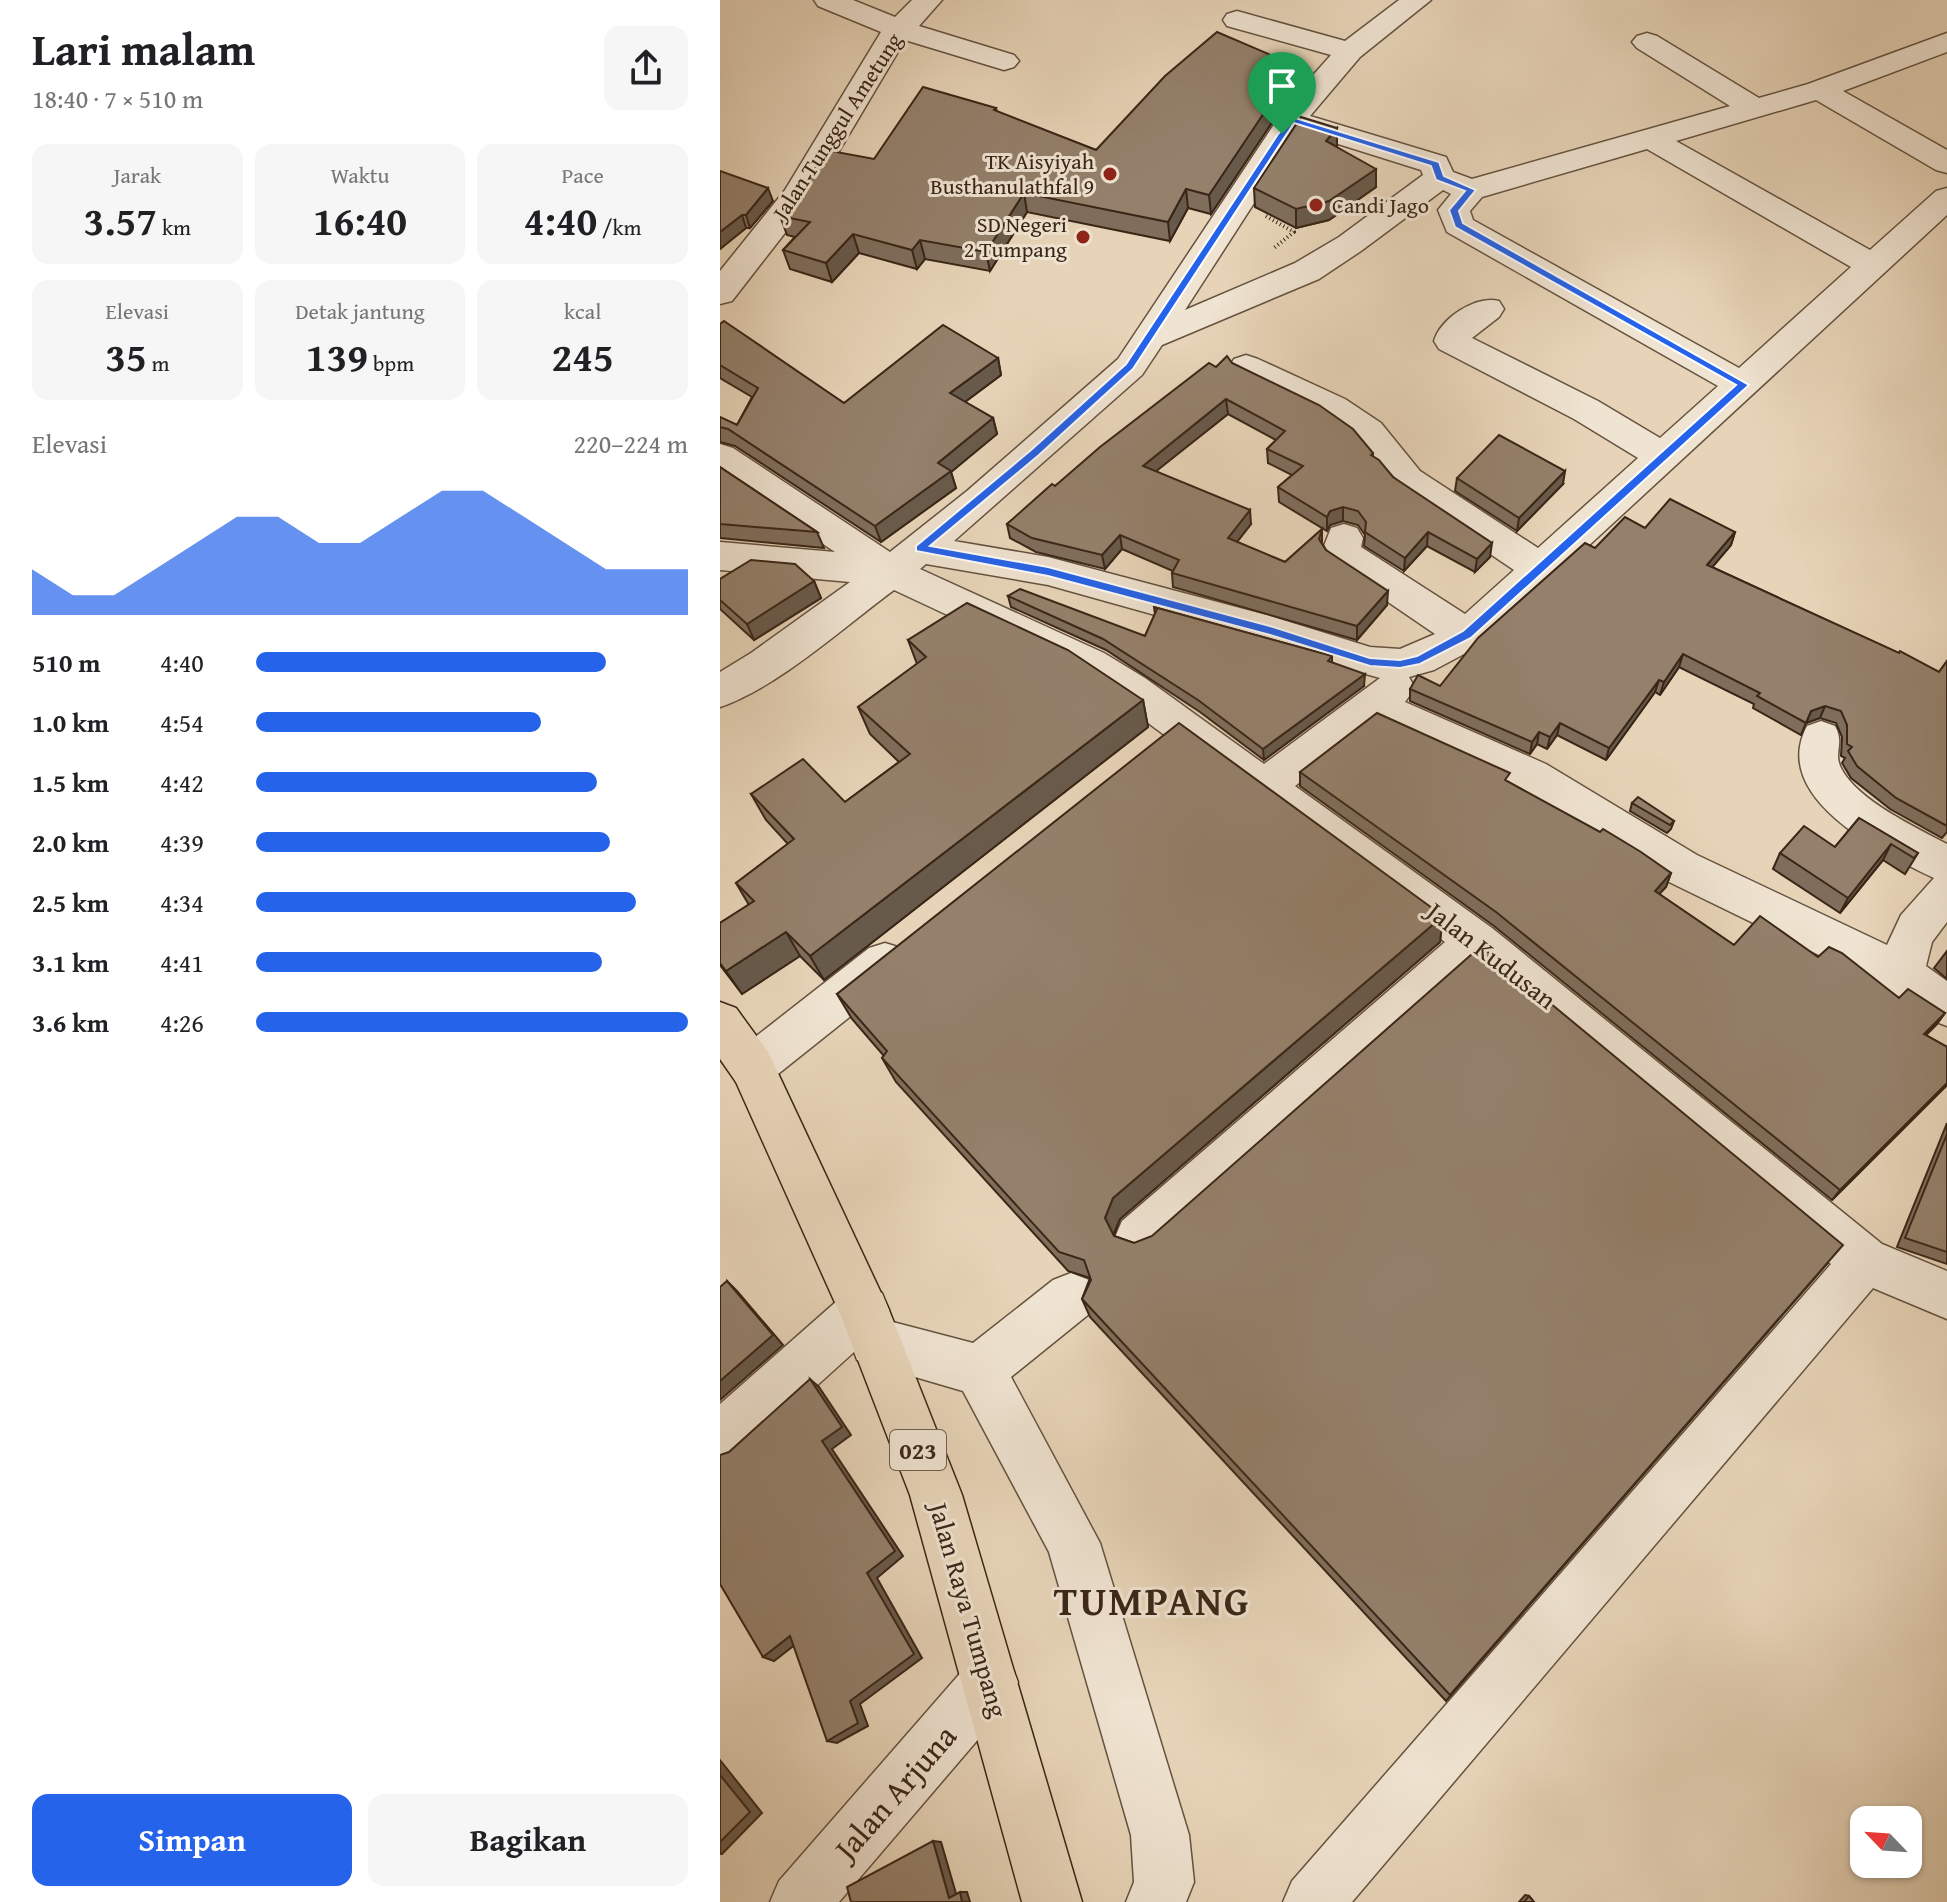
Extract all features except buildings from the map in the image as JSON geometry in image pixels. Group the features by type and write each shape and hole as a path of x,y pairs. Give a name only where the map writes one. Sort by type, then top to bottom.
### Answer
{"main road":[{"name":"Jalan Raya Tumpang","path":"720,1022 752,1067 870,1326 936,1495 1052,1902"}],"street":[{"path":"828,0 899,29 1004,61"},
{"name":"Jalan Tunggul Ametung","path":"720,293 798,195 899,29 928,0"},
{"path":"720,691 765,664 906,560 1130,367 1292,120 1350,51 1417,0"},
{"path":"1237,20 1350,51"},
{"path":"1647,42 1755,108"},
{"path":"1743,385 1458,225 1454,210 1471,190 1819,90 1947,42"},
{"path":"1819,90 1947,163"},
{"path":"1292,120 1435,164 1439,178"},
{"path":"1651,139 1871,265"},
{"path":"1439,178 1471,190"},
{"path":"1150,337 1307,271 1350,244 1439,178"},
{"path":"720,556 906,560 1048,571 1270,631 1370,662 1400,664 1420,659 1467,635 1947,198"},
{"path":"1487,309 1452,336 1451,341 1586,410 1664,457"},
{"path":"1246,367 1333,408 1368,432 1407,480 1541,569"},
{"name":"Jalan Kudusan","path":"720,457 906,560 942,598 1090,664 1168,738 1266,785 1477,941 1865,1261 1947,1295"},
{"path":"1344,538 1341,551 1347,557 1467,635"},
{"path":"1266,785 1406,679"},
{"path":"1374,706 1531,776 1682,868 1903,974 1947,1006"},
{"path":"1821,737 1817,761 1827,785 1852,808 1947,865"},
{"path":"1903,974 1913,929 1947,892"},
{"path":"752,1067 914,939"},
{"path":"1139,1237 1477,941"},
{"path":"1313,1902 1865,1261"},
{"path":"979,1370 1071,1297"},
{"path":"720,1439 870,1326 979,1370 1073,1543 1160,1835 1164,1882 1156,1902"},
{"name":"Jalan Arjuna","path":"800,1902 990,1682"}],"path":[{"path":"1270,205 1264,214 1294,232 1271,250"}],"place":[{"name":"TK Aisyiyah Busthanulathfal 9","path":"1110,174"},
{"name":"Candi Jago","path":"1316,205"},
{"name":"SD Negeri 2 Tumpang","path":"1083,237"}],"district":[{"name":"TUMPANG","path":"1152,1600"}],"route":[{"path":"1292,120 1435,164 1439,178 1471,190 1454,210 1458,225 1743,385 1467,635 1420,659 1400,664 1370,662 1270,631 1048,571 920,549 1035,453 1130,367 1282,134 1292,120"}]}
